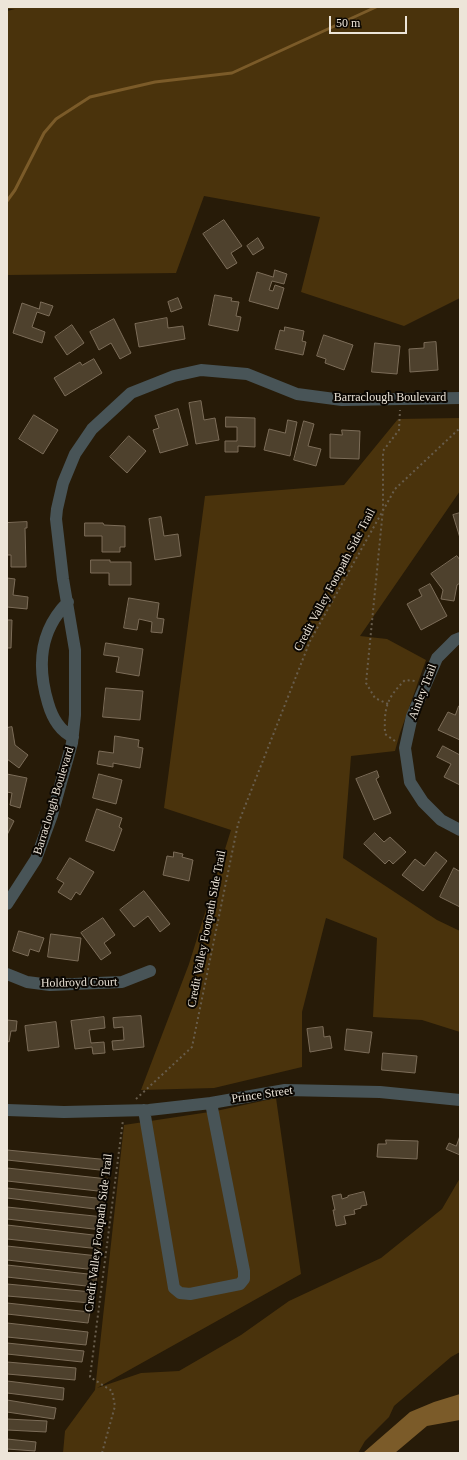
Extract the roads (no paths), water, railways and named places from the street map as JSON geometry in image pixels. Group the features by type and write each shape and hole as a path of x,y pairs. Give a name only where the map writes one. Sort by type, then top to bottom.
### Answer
{"street":[{"name":"Barraclough Boulevard","path":"7,904 36,859 52,815 73,737 75,715 75,650 63,579 56,519 64,483 75,454 92,429 131,393 174,376 201,370 247,374 297,394 342,400 460,398"},
{"name":"Barraclough Boulevard","path":"68,602 55,616 48,630 43,649 42,664 43,686 50,711 66,734 73,737"},
{"name":"Ainley Trail","path":"460,638 454,640 437,658 412,716 406,746 410,782 423,802 441,820 460,830"},
{"name":"Holdroyd Court","path":"7,974 27,982 50,985 122,982 150,971"},
{"name":"Prince Street","path":"7,1110 64,1112 144,1110 211,1103 285,1090 380,1092 460,1100"},
{"path":"144,1110 174,1288 180,1293 190,1294 240,1284 244,1279 244,1270 211,1103"}],"waterway":[{"path":"7,201 15,190 44,133 56,119 90,97 155,82 232,73 376,7"}]}
